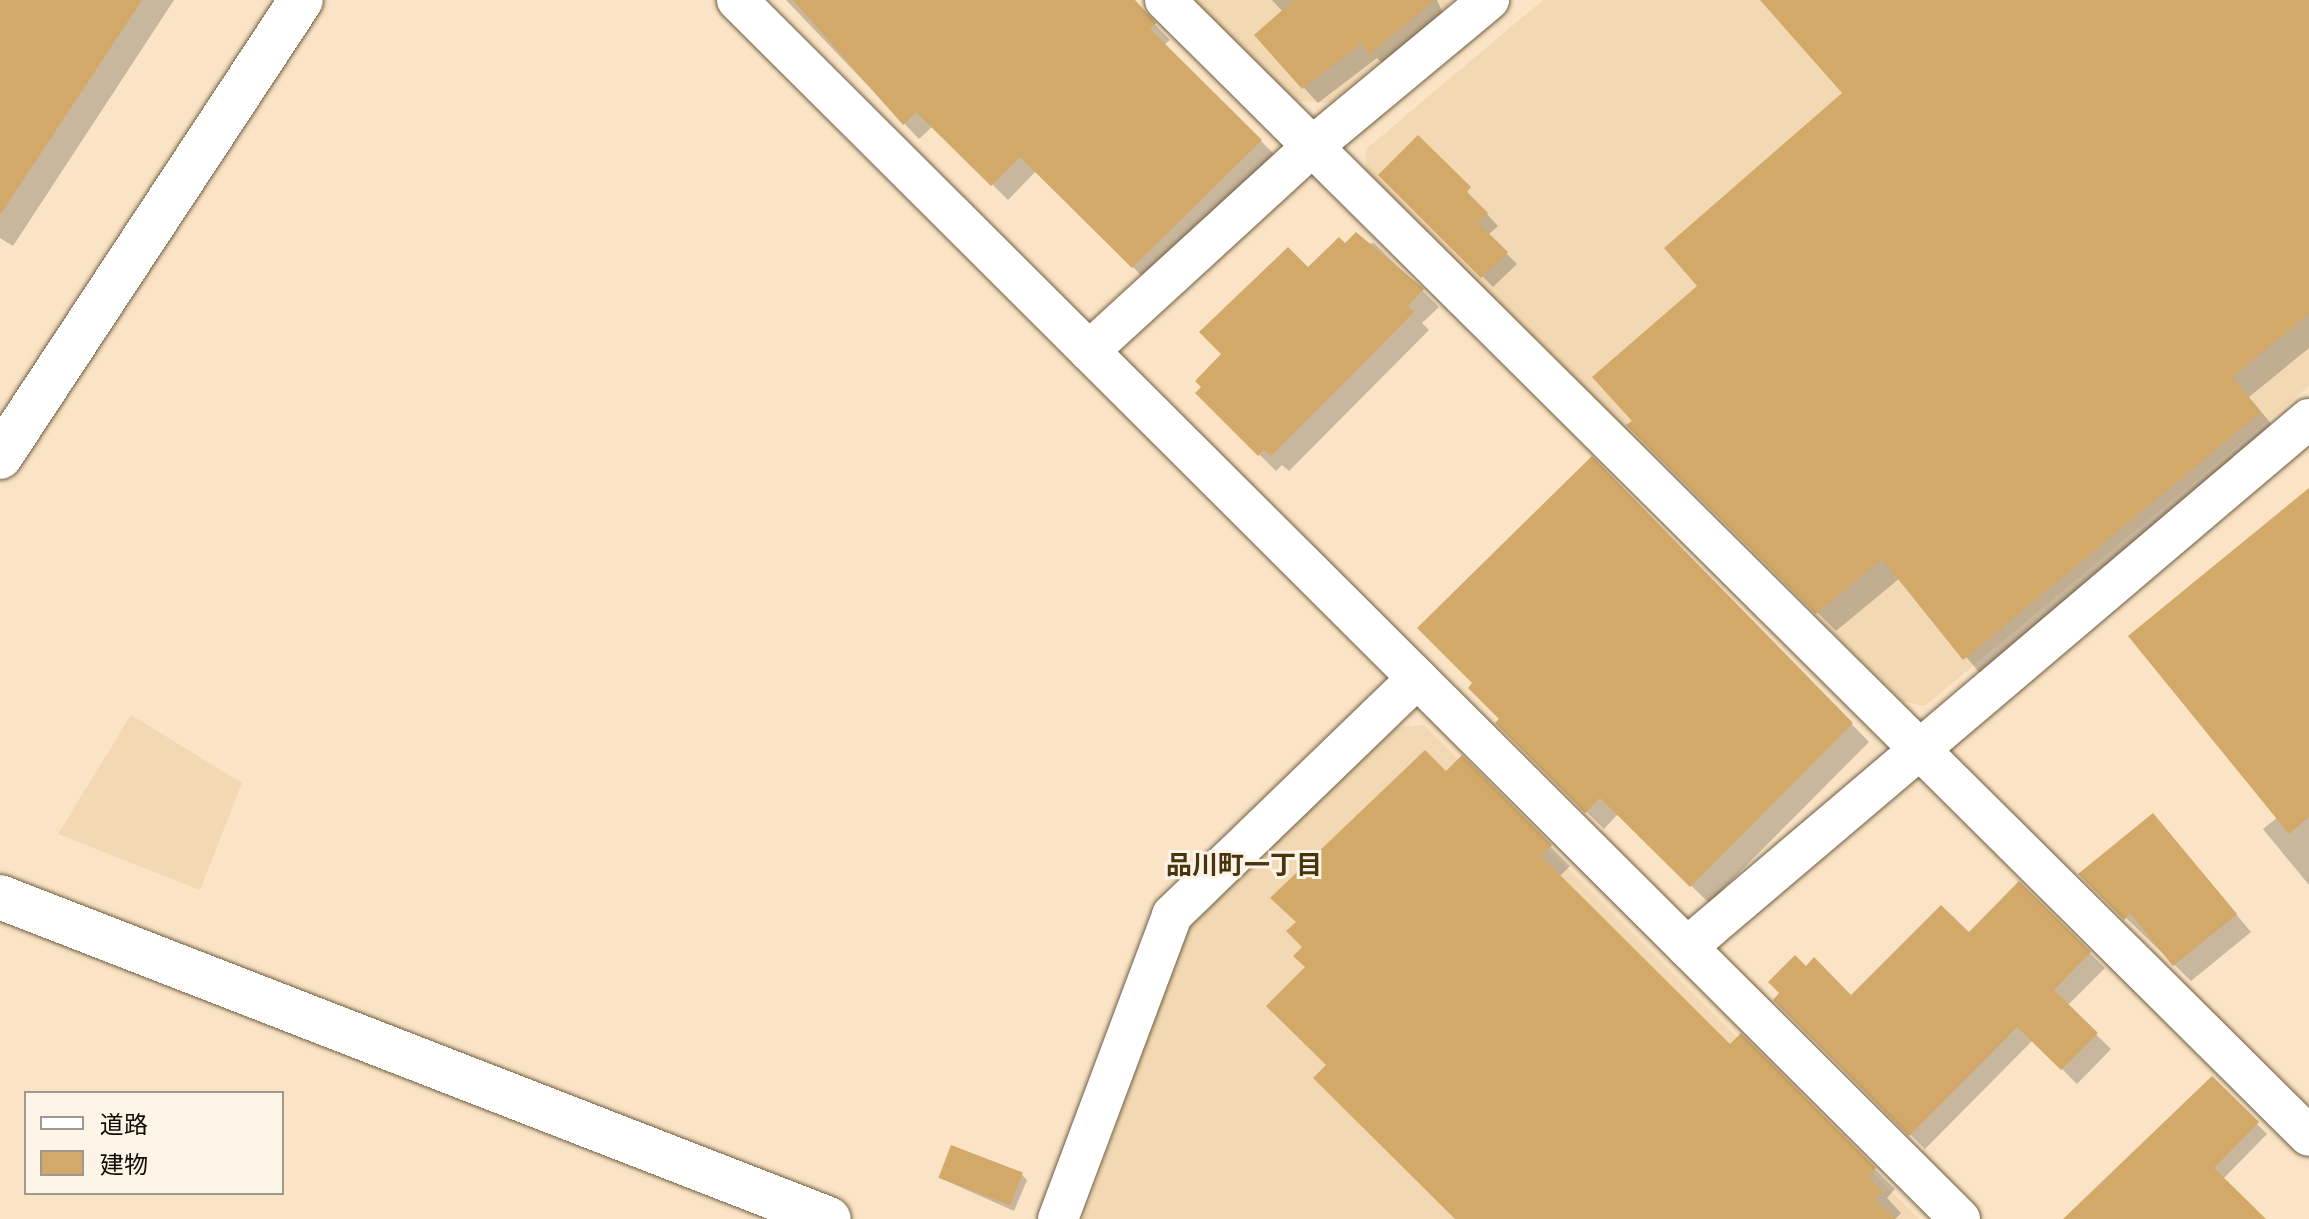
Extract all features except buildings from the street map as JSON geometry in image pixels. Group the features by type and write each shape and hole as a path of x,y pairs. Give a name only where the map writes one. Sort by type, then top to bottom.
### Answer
{"street":[{"path":"0,457 301,0"},
{"path":"737,0 1960,1219"},
{"path":"1165,0 1921,746 2309,1136"},
{"path":"1089,351 1313,146 1489,0"},
{"path":"1687,947 2309,419"},
{"path":"1058,1219 1172,915 1417,678"},
{"path":"0,897 829,1219"}],"shaded area":[{"path":"1194,0 1453,0 1330,103 1296,101"},
{"path":"1543,0 2309,0 2309,386 1925,706 1902,701 1365,170 1366,149"},
{"path":"131,715 242,783 200,890 58,834"},
{"path":"1424,725 1919,1219 1083,1219 1188,924 1397,727"}],"district":[{"name":"品川町一丁目","path":"1244,866"}]}
